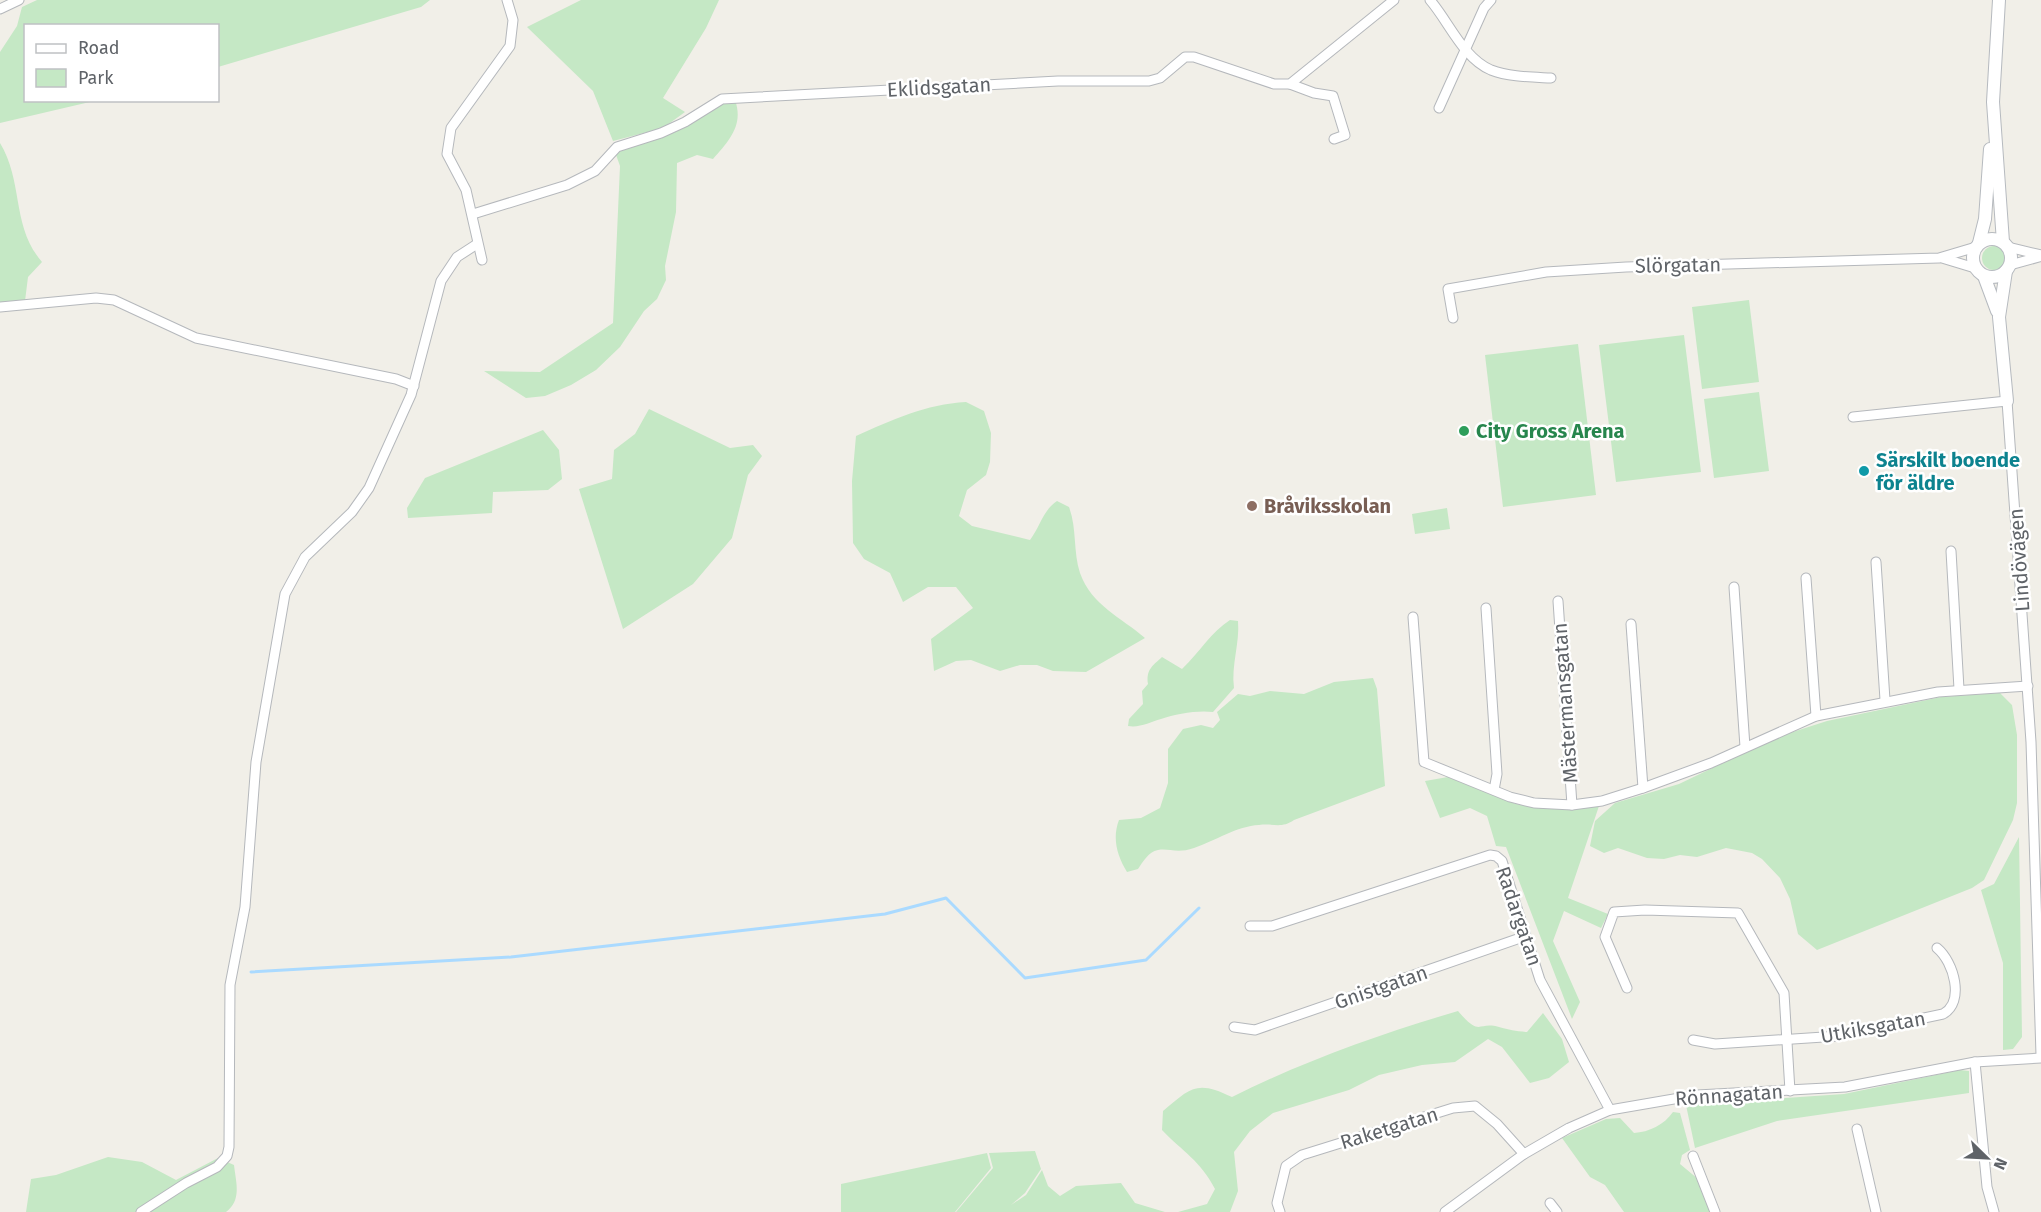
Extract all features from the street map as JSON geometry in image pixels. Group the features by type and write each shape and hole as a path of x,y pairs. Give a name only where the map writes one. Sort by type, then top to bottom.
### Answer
{"main road":[{"path":"1993,102 2006,244 2011,253 2008,268 1995,277 1980,272 1972,257 1985,219 1993,102 2000,0"},
{"path":"1978,245 1991,238 2006,244"},
{"name":"Lindövägen","path":"2007,401 1999,317 2008,268"},
{"name":"Lindövägen","path":"1980,272 1999,317"}],"street":[{"path":"0,9 19,0"},
{"path":"482,260 466,190 447,154 451,128 510,46 513,20 507,0"},
{"path":"1290,84 1394,0"},
{"path":"1430,0 1475,61 1491,70 1551,78"},
{"path":"1439,108 1465,48 1491,0"},
{"name":"Eklidsgatan","path":"473,214 567,185 595,171 617,147 677,126 722,99 1058,81 1149,81 1160,78 1185,57 1194,57 1274,84 1290,84 1314,93 1333,96 1345,135 1334,139"},
{"path":"141,1212 186,1183 217,1167 227,1156 229,1147 230,985 245,907 256,762 283,604 290,582 306,557 352,512 364,496 414,386 441,281 457,256 477,244"},
{"path":"2006,244 2041,256"},
{"name":"Slörgatan","path":"1453,318 1448,289 1546,272 1626,267 1939,258 1978,245"},
{"path":"2008,268 2041,256"},
{"name":"Slörgatan","path":"1939,258 1980,272"},
{"path":"0,307 96,298 114,300 196,338 396,379 414,386"},
{"path":"1852,417 2007,401"},
{"name":"Lindövägen","path":"2007,401 2028,686 2035,828 2041,1057"},
{"path":"1951,551 1959,689"},
{"path":"1876,562 1885,700"},
{"path":"1806,578 1816,716"},
{"path":"1734,587 1745,747"},
{"name":"Mästermansgatan","path":"1558,601 1572,805"},
{"path":"1486,608 1497,774 1494,790"},
{"name":"Mästermansgatan","path":"1413,617 1424,762 1534,803 1572,805 1602,801 1711,763 1816,716 1885,700 1959,689 2028,686"},
{"path":"1631,624 1644,788"},
{"name":"Radargatan","path":"1250,926 1272,926 1490,855 1496,856 1502,861 1540,980 1610,1110"},
{"path":"1627,988 1605,937 1614,912 1645,910 1738,913 1784,993 1790,1091"},
{"name":"Gnistgatan","path":"1234,1027 1255,1030 1526,936"},
{"name":"Utkiksgatan","path":"1692,1040 1715,1044 1839,1036 1943,1014 1950,1010 1954,1001 1954,983 1951,963 1937,948"},
{"name":"Rönnagatan","path":"1445,1212 1524,1154 1569,1128 1610,1110 1697,1095 1845,1087 1975,1062 2041,1057"},
{"path":"1975,1062 1987,1187 1994,1212"},
{"name":"Raketgatan","path":"1280,1212 1277,1203 1286,1166 1302,1155 1453,1108 1475,1106 1497,1124 1524,1154"},
{"path":"1857,1129 1876,1212"},
{"path":"1693,1156 1715,1212"},
{"path":"1550,1203 1557,1212"}],"green space":[{"path":"37,0 430,0 421,7 219,67 219,24 24,24 24,102 90,102 0,123 0,52 17,26 22,7"},
{"path":"581,0 719,0 706,28 663,98 685,112 663,128 613,141 593,91 527,27"},
{"path":"735,100 738,117 736,125 729,139 713,159 697,155 677,163 676,212 665,266 666,280 657,299 644,311 620,347 596,370 571,385 545,396 526,398 484,371 540,372 613,323 620,166 615,152 721,101"},
{"path":"0,143 12,173 26,234 42,262 28,277 25,301 0,303"},
{"path":"1994,246 2003,249 2006,258 2003,267 1994,270 1985,267 1982,258 1985,249"},
{"path":"1749,300 1759,382 1702,389 1692,307"},
{"path":"1684,335 1701,472 1616,482 1599,345"},
{"path":"1578,344 1596,495 1503,507 1485,355"},
{"path":"1759,392 1769,471 1714,478 1704,399"},
{"path":"966,402 984,411 991,433 990,462 986,475 967,490 959,516 972,526 1030,540 1052,505 1057,501 1069,507 1076,557 1085,584 1100,603 1145,638 1086,672 1053,671 1037,665 1020,665 1000,671 971,660 956,661 934,671 931,639 973,608 956,587 928,587 903,602 890,573 864,559 853,543 852,481 856,436 923,409"},
{"path":"649,409 730,448 753,445 762,456 748,475 732,538 693,584 623,629 579,489 612,479 614,450 635,434"},
{"path":"543,430 559,450 562,479 548,490 493,492 492,513 408,518 407,508 425,478"},
{"path":"1447,508 1450,529 1415,534 1412,514"},
{"path":"1230,620 1238,621 1234,688 1213,712 1187,713 1141,725 1128,726 1129,719 1143,704 1142,691 1148,684 1148,675 1153,666 1162,657 1182,669 1217,630"},
{"path":"1373,678 1377,689 1385,786 1285,824 1243,828 1188,850 1154,851 1138,869 1127,872 1117,847 1116,833 1119,820 1141,818 1160,808 1168,783 1168,749 1183,729 1201,725 1213,728 1220,720 1217,712 1238,694 1250,696 1270,691 1304,694 1334,682"},
{"path":"2000,693 2012,705 2017,735 2017,803 2013,820 1984,880 1972,888 1817,950 1798,934 1790,899 1780,878 1762,859 1752,853 1726,848 1697,857 1680,855 1664,859 1647,858 1618,848 1604,853 1590,846 1595,821 1615,803 1679,784 1777,737 1827,721 1941,697"},
{"path":"1448,777 1516,804 1552,809 1599,806 1568,898 1608,914 1601,928 1564,911 1553,941 1580,1002 1572,1019 1506,847 1496,846 1487,816 1470,808 1440,818 1425,781"},
{"path":"2019,837 2022,1037 2013,1049 2003,1050 2003,963 1981,890 1994,884"},
{"path":"1458,1011 1475,1026 1492,1026 1527,1032 1543,1013 1562,1039 1569,1062 1549,1078 1530,1083 1502,1047 1488,1039 1455,1062 1422,1065 1379,1075 1349,1090 1273,1113 1250,1131 1234,1152 1238,1191 1230,1212 1178,1212 1207,1204 1215,1189 1197,1163 1162,1130 1163,1111 1181,1096 1202,1088 1232,1097 1343,1049"},
{"path":"1960,1070 1969,1071 1969,1093 1777,1121 1695,1148 1686,1105 1844,1094"},
{"path":"1673,1112 1680,1113 1690,1150 1682,1155 1680,1164 1698,1179 1710,1212 1624,1212 1605,1185 1590,1177 1562,1138 1606,1119 1620,1118 1634,1133 1645,1131 1661,1124"},
{"path":"1035,1151 1041,1169 1025,1193 1011,1205 1026,1195 1042,1170 1048,1186 1060,1196 1076,1186 1121,1183 1135,1203 1165,1212 956,1212 993,1168 989,1153"},
{"path":"987,1153 991,1168 955,1212 841,1212 841,1184"},
{"path":"108,1157 142,1162 176,1180 218,1158 234,1165 236,1197 226,1212 26,1212 31,1179 56,1175"}],"waterway":[{"path":"251,972 511,957 885,914 946,898 1025,978 1146,960 1199,908"}],"place":[{"name":"City Gross Arena","path":"1464,431"},
{"name":"Särskilt boende för äldre","path":"1864,471"},
{"name":"Bråviksskolan","path":"1252,506"}]}
